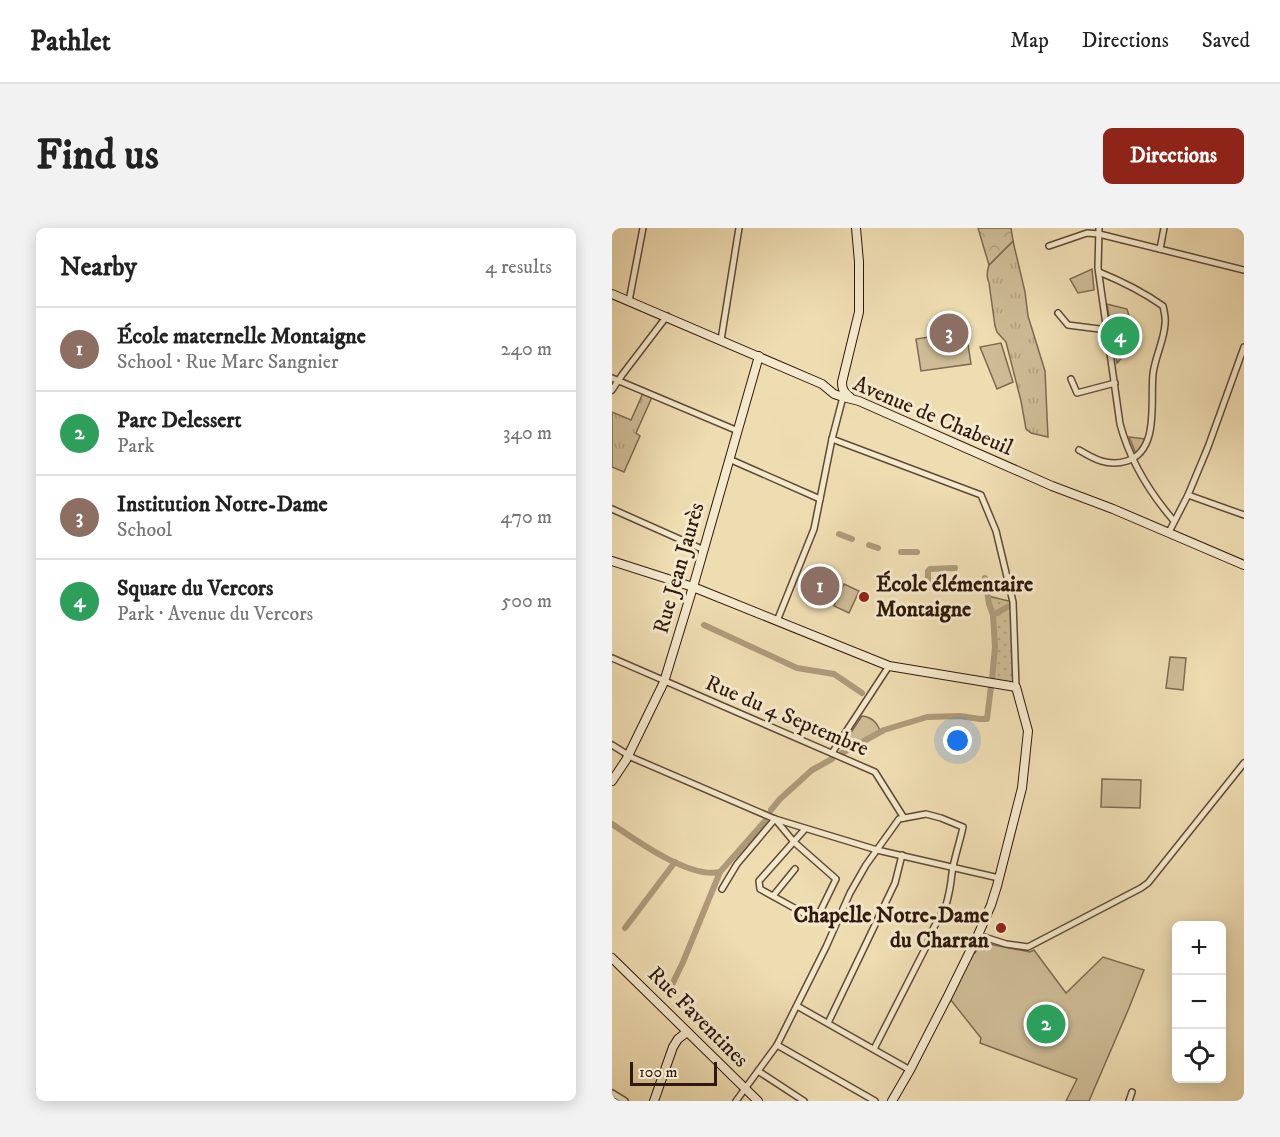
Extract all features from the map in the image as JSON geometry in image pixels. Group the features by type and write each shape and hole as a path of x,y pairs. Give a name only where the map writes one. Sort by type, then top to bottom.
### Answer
{"street":[{"path":"629,301 643,228"},
{"path":"721,340 739,228"},
{"path":"856,228 860,262 859,312 842,379 844,392 856,400"},
{"path":"1160,249 1164,228"},
{"path":"1099,231 1098,272 1120,424 1132,459 1146,485 1174,521"},
{"path":"1049,246 1069,238 1099,231 1244,270"},
{"path":"1078,450 1107,463 1120,463 1132,459 1143,450 1149,436 1151,422 1153,372 1166,323 1163,306 1127,284 1098,272"},
{"name":"Avenue de Chabeuil","path":"612,294 822,384 843,397 856,400 1036,479 1169,532 1244,565"},
{"path":"1058,313 1068,325 1107,330"},
{"path":"612,390 667,316"},
{"path":"1169,532 1188,495 1219,419 1244,347"},
{"name":"Rue Jean Jaurès","path":"612,781 628,756 664,682 759,356"},
{"path":"612,378 738,431"},
{"path":"822,384 837,383 842,379"},
{"path":"1071,379 1077,393 1114,383"},
{"path":"777,621 814,529 843,397"},
{"path":"832,439 981,495 996,531 1013,602 1016,687 1028,731 1022,788 991,905 910,1070 892,1101"},
{"path":"729,459 820,499"},
{"path":"1188,495 1244,515"},
{"path":"612,509 704,550"},
{"path":"612,561 693,587 889,666 1016,687"},
{"name":"Rue du 4 Septembre","path":"612,658 875,772 904,818"},
{"path":"832,753 889,666"},
{"path":"612,745 628,756 774,819 877,850 999,878"},
{"path":"978,935 1006,944 1028,947 1141,888 1148,883 1243,768"},
{"path":"736,1101 777,1045 826,947 850,892 877,850 899,819 926,814 963,827 946,904 874,1049"},
{"path":"774,819 794,842 836,879 816,920 760,889 759,881 794,842 805,829"},
{"path":"722,889 737,864 774,819"},
{"path":"828,1023 895,883 902,855"},
{"path":"773,896 795,869"},
{"name":"Rue Faventines","path":"612,958 758,1101"},
{"path":"797,1006 910,1070"},
{"path":"654,1101 673,1047 678,1039 687,1032"},
{"path":"777,1045 875,1101"},
{"path":"758,1071 804,1101"},
{"path":"1129,1101 1132,1092"},
{"path":"612,1093 625,1101"}],"green space":[{"path":"978,228 1011,228 1013,241 989,265"},
{"path":"1013,241 1028,316 1045,371 1048,437 1031,433 1026,429 1006,342 995,326 987,276 989,265"},
{"path":"1092,269 1094,290 1078,293 1070,279"},
{"path":"1107,304 1127,309 1130,319 1125,354 1117,363"},
{"path":"966,331 971,364 921,371 916,339"},
{"path":"1001,343 1013,382 997,389 980,347"},
{"path":"644,391 653,395 636,433 640,436 624,472 612,467 612,412 631,420"},
{"path":"1129,437 1146,439 1136,454"},
{"path":"844,584 859,591 849,613 834,606"},
{"path":"988,596 1013,602 1016,687 994,683 992,679 995,647 993,615"},
{"path":"1170,657 1186,658 1183,690 1166,688"},
{"path":"862,716 874,720 880,731 845,750 842,746"},
{"path":"1102,779 1141,780 1140,808 1101,807"},
{"path":"984,943 1030,952 1034,950 1066,993 1103,957 1144,970 1089,1101 1066,1101 1077,1079 980,1043 981,1038 950,999 973,953 979,945"}],"waterway":[{"path":"839,534 852,539"},
{"path":"869,545 878,548"},
{"path":"901,552 917,552"},
{"path":"928,588 930,569 955,568"},
{"path":"985,578 993,615 995,647 992,679"},
{"path":"993,615 1011,605"},
{"path":"704,625 797,668 834,674 862,693"},
{"path":"842,753 884,730 927,717 960,716 987,719 991,686"},
{"path":"771,810 812,770 832,759"},
{"path":"612,824 664,857 694,870 708,873 720,872 765,821"},
{"path":"625,928 675,862"},
{"path":"669,991 720,872"}],"place":[{"name":"Institution Notre-Dame","path":"949,333"},
{"name":"Square du Vercors","path":"1120,336"},
{"name":"École maternelle Montaigne","path":"820,586"},
{"name":"École élémentaire Montaigne","path":"864,597"},
{"name":"Chapelle Notre-Dame du Charran","path":"1001,928"},
{"name":"Parc Delessert","path":"1046,1024"}]}
